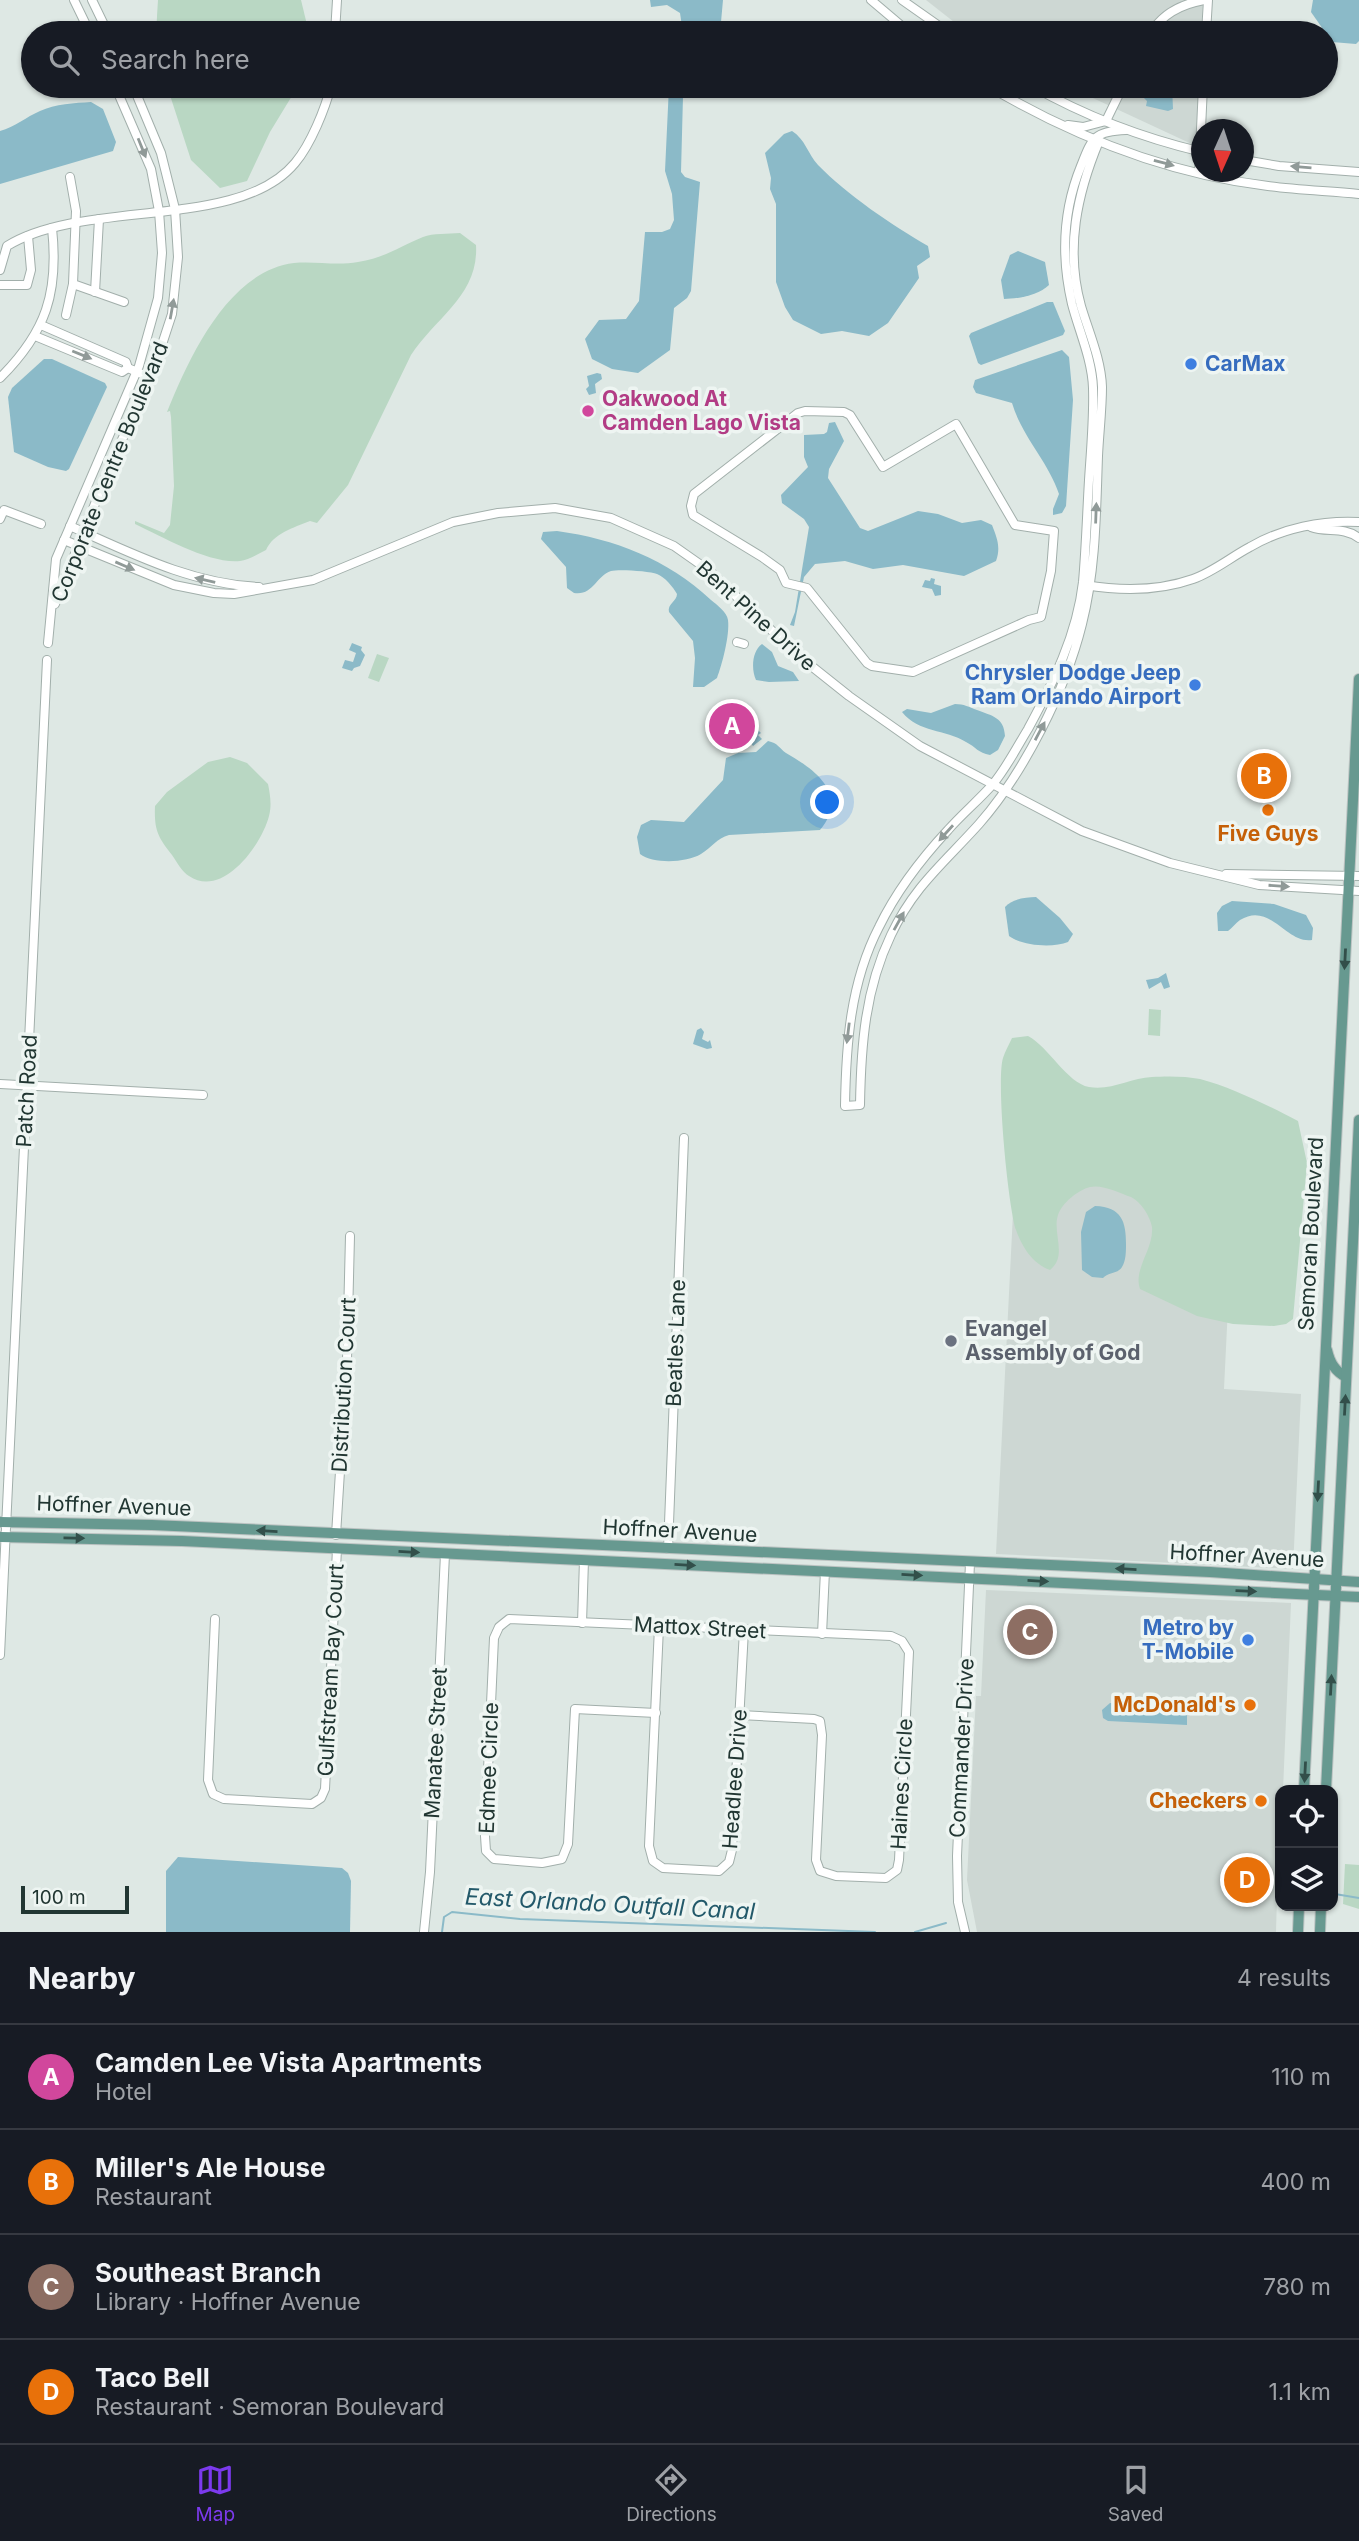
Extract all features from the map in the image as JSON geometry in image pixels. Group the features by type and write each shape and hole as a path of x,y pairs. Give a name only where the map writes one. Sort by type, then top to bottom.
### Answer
{"main road":[{"name":"Semoran Boulevard","path":"1304,1785 1325,1340 1354,891 1359,679"},
{"name":"Semoran Boulevard","path":"1326,1785 1359,1120"},
{"path":"1325,1340 1329,1360 1338,1373 1346,1377"},
{"name":"Hoffner Avenue","path":"3,1522 152,1525 1314,1578 1359,1583"},
{"path":"292,1547 296,1543 320,1542 335,1535"},
{"name":"Hoffner Avenue","path":"3,1536 584,1560 1359,1597"},
{"path":"337,1549 342,1544 355,1541 375,1542 389,1537"},
{"path":"484,1556 493,1551 558,1552 568,1545"},
{"path":"584,1560 601,1551 659,1555 668,1549"},
{"path":"1298,1932 1299,1911"},
{"path":"1320,1932 1321,1911"}],"street":[{"path":"74,0 84,21"},
{"path":"92,0 102,21"},
{"path":"336,21 337,0"},
{"path":"871,0 896,21"},
{"path":"902,0 932,21"},
{"path":"1160,21 1170,12 1206,0 1206,21"},
{"name":"Corporate Centre Boulevard","path":"48,643 56,559 158,298 162,253 159,211 151,169 120,98"},
{"name":"Corporate Centre Boulevard","path":"52,614 112,461 161,354 173,303 178,257 175,209 161,153 138,98"},
{"path":"0,270 8,246 52,228 235,199 267,187 295,163 324,112 328,98"},
{"path":"1011,98 1096,140 1155,161 1191,170"},
{"path":"1057,98 1126,130 1191,149"},
{"path":"1060,124 1083,127 1106,121 1117,98"},
{"path":"1202,119 1203,98"},
{"path":"1086,585 1052,685 1014,753 993,784 947,830 894,899 867,953 850,1016 845,1106 860,1105 861,1045 868,1004 891,934 917,891 936,867 980,823 1041,732 1069,668 1082,625 1086,585 1093,385 1087,350 1066,274 1065,237 1074,181 1096,140 1106,131 1126,130"},
{"path":"1254,162 1359,172"},
{"path":"66,315 73,284 76,211 70,177"},
{"path":"1248,182 1359,194"},
{"path":"95,292 99,219"},
{"path":"0,378 20,358 35,336 48,305 53,277 52,228"},
{"path":"0,285 27,285 31,270 28,236"},
{"path":"73,284 124,302"},
{"path":"41,325 126,362 132,370 151,378"},
{"path":"35,336 122,372 132,370"},
{"path":"805,411 844,412 850,415 883,467 956,424 1015,525 1054,531 1051,571 1041,617 913,672 867,663 807,588 793,585 786,583 780,570 762,557 693,515 691,506 694,494 798,413 805,411"},
{"name":"Bent Pine Drive","path":"64,540 150,577 192,589 234,594 313,580 453,522 498,513 555,508 611,518 674,546 711,572 791,650 849,696 920,746 1082,831 1171,863 1259,885 1354,891"},
{"path":"0,519 2,509 41,524"},
{"path":"1086,585 1135,589 1163,587 1194,579 1253,545 1311,527 1318,522 1359,522"},
{"name":"Bent Pine Drive","path":"70,526 192,577 225,584 272,588"},
{"path":"1311,527 1347,531 1359,538"},
{"name":"Patch Road","path":"0,1655 3,1522 28,1087 47,660"},
{"name":"Bent Pine Drive","path":"1212,874 1354,876"},
{"path":"867,953 881,960"},
{"path":"0,1084 203,1095"},
{"name":"Beatles Lane","path":"668,1549 684,1138"},
{"name":"Distribution Court","path":"335,1535 351,1236"},
{"name":"Gulfstream Bay Court","path":"215,1619 208,1780 213,1794 224,1799 312,1804 321,1798 325,1789 337,1549"},
{"name":"Manatee Street","path":"424,1932 430,1872 445,1554"},
{"path":"582,1623 584,1560"},
{"name":"Commander Drive","path":"965,1932 958,1902 957,1856 970,1563"},
{"path":"822,1634 825,1571"},
{"name":"Mattox Street","path":"499,1627 509,1619 891,1636 902,1641"},
{"name":"Edmee Circle","path":"499,1627 494,1638 485,1836 486,1851 494,1859 542,1863 562,1859 568,1843 575,1709 656,1713"},
{"name":"Headlee Drive","path":"659,1627 649,1846 653,1861 663,1868 719,1871 729,1862 733,1850 744,1630"},
{"name":"Haines Circle","path":"740,1715 820,1721 822,1735 816,1860 820,1871 836,1876 886,1878 897,1870 899,1860 909,1652 902,1641"}],"shaded area":[{"path":"926,0 1203,0 1202,21 953,21"},
{"path":"1093,98 1198,98 1197,119 1191,119 1191,144"},
{"path":"1017,1133 1236,1143 1224,1389 1301,1394 1293,1569 996,1554"},
{"path":"986,1590 1291,1603 1283,1785 1275,1785 1276,1932 977,1932 967,1880 976,1696 981,1696"}],"green space":[{"path":"158,0 301,0 306,21 157,21"},
{"path":"171,98 291,98 270,132 247,181 220,188 191,160"},
{"path":"460,233 476,245 471,278 454,305 411,355 348,485 317,523 310,521 285,532 274,539 266,550 240,561 228,561 201,554 135,524 135,521 164,533 170,525 174,486 171,417 170,411 167,412 199,343 231,299 249,282 270,269 294,263 358,262 384,255 427,236"},
{"path":"377,654 389,658 379,682 368,678"},
{"path":"230,757 247,763 268,784 271,804 269,816 258,840 239,865 227,875 202,881 184,872 163,843 156,827 155,806 167,792 208,762"},
{"path":"1149,1009 1161,1010 1160,1036 1148,1035"},
{"path":"1028,1036 1073,1079 1089,1087 1105,1087 1152,1077 1194,1078 1237,1092 1298,1121 1307,1163 1293,1319 1286,1324 1274,1326 1233,1324 1197,1316 1140,1289 1139,1274 1152,1235 1151,1223 1145,1210 1135,1199 1105,1188 1095,1186 1080,1191 1063,1206 1057,1222 1058,1258 1050,1270 1033,1259 1021,1243 1013,1216 1001,1091 1003,1058 1012,1038"},
{"path":"1345,1864 1359,1865 1359,1909 1343,1904"}],"water":[{"path":"650,0 723,0 721,21 681,21 680,13 667,5 651,7"},
{"path":"1313,0 1359,0 1359,41 1356,44 1338,42 1338,21 1317,21 1311,12"},
{"path":"668,98 683,98 681,172 685,177 700,182 691,291 687,298 674,308 670,350 638,373 612,369 592,359 585,339 599,320 626,319 639,301 645,232 670,229 674,220 672,194 665,171"},
{"path":"1144,98 1173,98 1173,109 1168,111 1146,106 1147,101"},
{"path":"91,102 103,109 116,142 113,151 0,184 0,131 46,109"},
{"path":"792,131 800,138 818,165 842,187 928,246 930,257 917,266 919,278 888,323 869,336 842,331 821,334 793,320 785,307 776,282 776,204 770,189 771,178 765,153 784,134"},
{"path":"1018,251 1045,262 1049,285 1028,296 1004,299 1001,280 1010,255"},
{"path":"1047,302 1053,302 1065,331 1063,335 981,365 978,363 969,336 971,333"},
{"path":"1062,350 1069,357 1073,400 1066,506 1062,513 1053,515 1059,494 1022,427 1012,403 976,393 973,387 975,380"},
{"path":"44,359 52,359 105,383 107,387 66,471 48,467 14,452 8,397 12,388"},
{"path":"601,374 602,379 595,384 596,393 589,395 586,389 589,386 587,376"},
{"path":"835,422 844,441 829,469 828,478 860,528 868,531 918,511 938,514 962,523 981,520 992,525 998,547 996,561 964,576 903,565 873,569 845,561 815,564 804,577 794,626 790,625 795,612 809,527 804,519 782,503 781,495 808,467 804,457 804,435 824,434 829,423"},
{"path":"557,531 599,539 639,553 677,573 719,606 727,617 728,626 717,678 704,687 693,687 693,641 669,612 677,594 666,580 653,573 615,570 606,574 586,592 574,593 567,588 566,567 541,539 543,532"},
{"path":"931,578 935,579 934,584 941,586 941,595 935,596 932,589 922,587 925,580 930,581"},
{"path":"352,643 362,647 365,655 360,666 352,671 342,668 345,660 353,662 356,653 349,650"},
{"path":"762,644 772,652 778,666 793,672 799,681 756,680 753,660"},
{"path":"955,704 969,707 1000,721 1005,736 998,750 990,755 983,753 958,738 916,724 902,712 907,709 931,713"},
{"path":"756,728 762,739 753,746 750,742 748,745 743,740 746,732"},
{"path":"768,741 807,767 825,784 831,805 820,830 729,835 701,854 679,861 661,861 640,854 637,837 641,825 651,820 684,822 723,780 726,758 738,753 756,752"},
{"path":"1036,897 1060,918 1073,934 1068,942 1038,945 1009,936 1005,907 1015,900"},
{"path":"1232,901 1274,904 1306,915 1313,928 1312,940 1294,936 1260,916 1240,920 1228,931 1218,931 1217,913 1222,906"},
{"path":"1166,973 1170,987 1164,989 1161,982 1149,989 1146,980"},
{"path":"701,1028 704,1032 702,1039 708,1042 710,1040 712,1048 693,1044 697,1030"},
{"path":"1095,1206 1117,1213 1121,1217 1126,1236 1123,1265 1118,1271 1103,1278 1092,1277 1082,1270 1081,1232 1086,1212"},
{"path":"1110,1703 1187,1707 1187,1725 1108,1721 1103,1718 1102,1710"},
{"path":"178,1857 342,1868 351,1881 350,1932 166,1932 166,1871"}],"waterway":[{"name":"East Orlando Outfall Canal","path":"1338,1894 1359,1898"},
{"name":"East Orlando Outfall Canal","path":"442,1932 444,1917 452,1912 520,1919 875,1932"},
{"name":"East Orlando Outfall Canal","path":"915,1932 946,1923"}],"place":[{"name":"CarMax","path":"1191,364"},
{"name":"Oakwood At Camden Lago Vista","path":"588,411"},
{"name":"Chrysler Dodge Jeep Ram Orlando Airport","path":"1195,685"},
{"name":"Camden Lee Vista Apartments","path":"732,726"},
{"name":"Miller's Ale House","path":"1264,776"},
{"name":"Five Guys","path":"1268,810"},
{"name":"Evangel Assembly of God","path":"951,1341"},
{"name":"Southeast Branch","path":"1030,1632"},
{"name":"Metro by T-Mobile","path":"1248,1640"},
{"name":"McDonald's","path":"1250,1705"},
{"name":"Checkers","path":"1261,1801"},
{"name":"Taco Bell","path":"1247,1880"}]}
